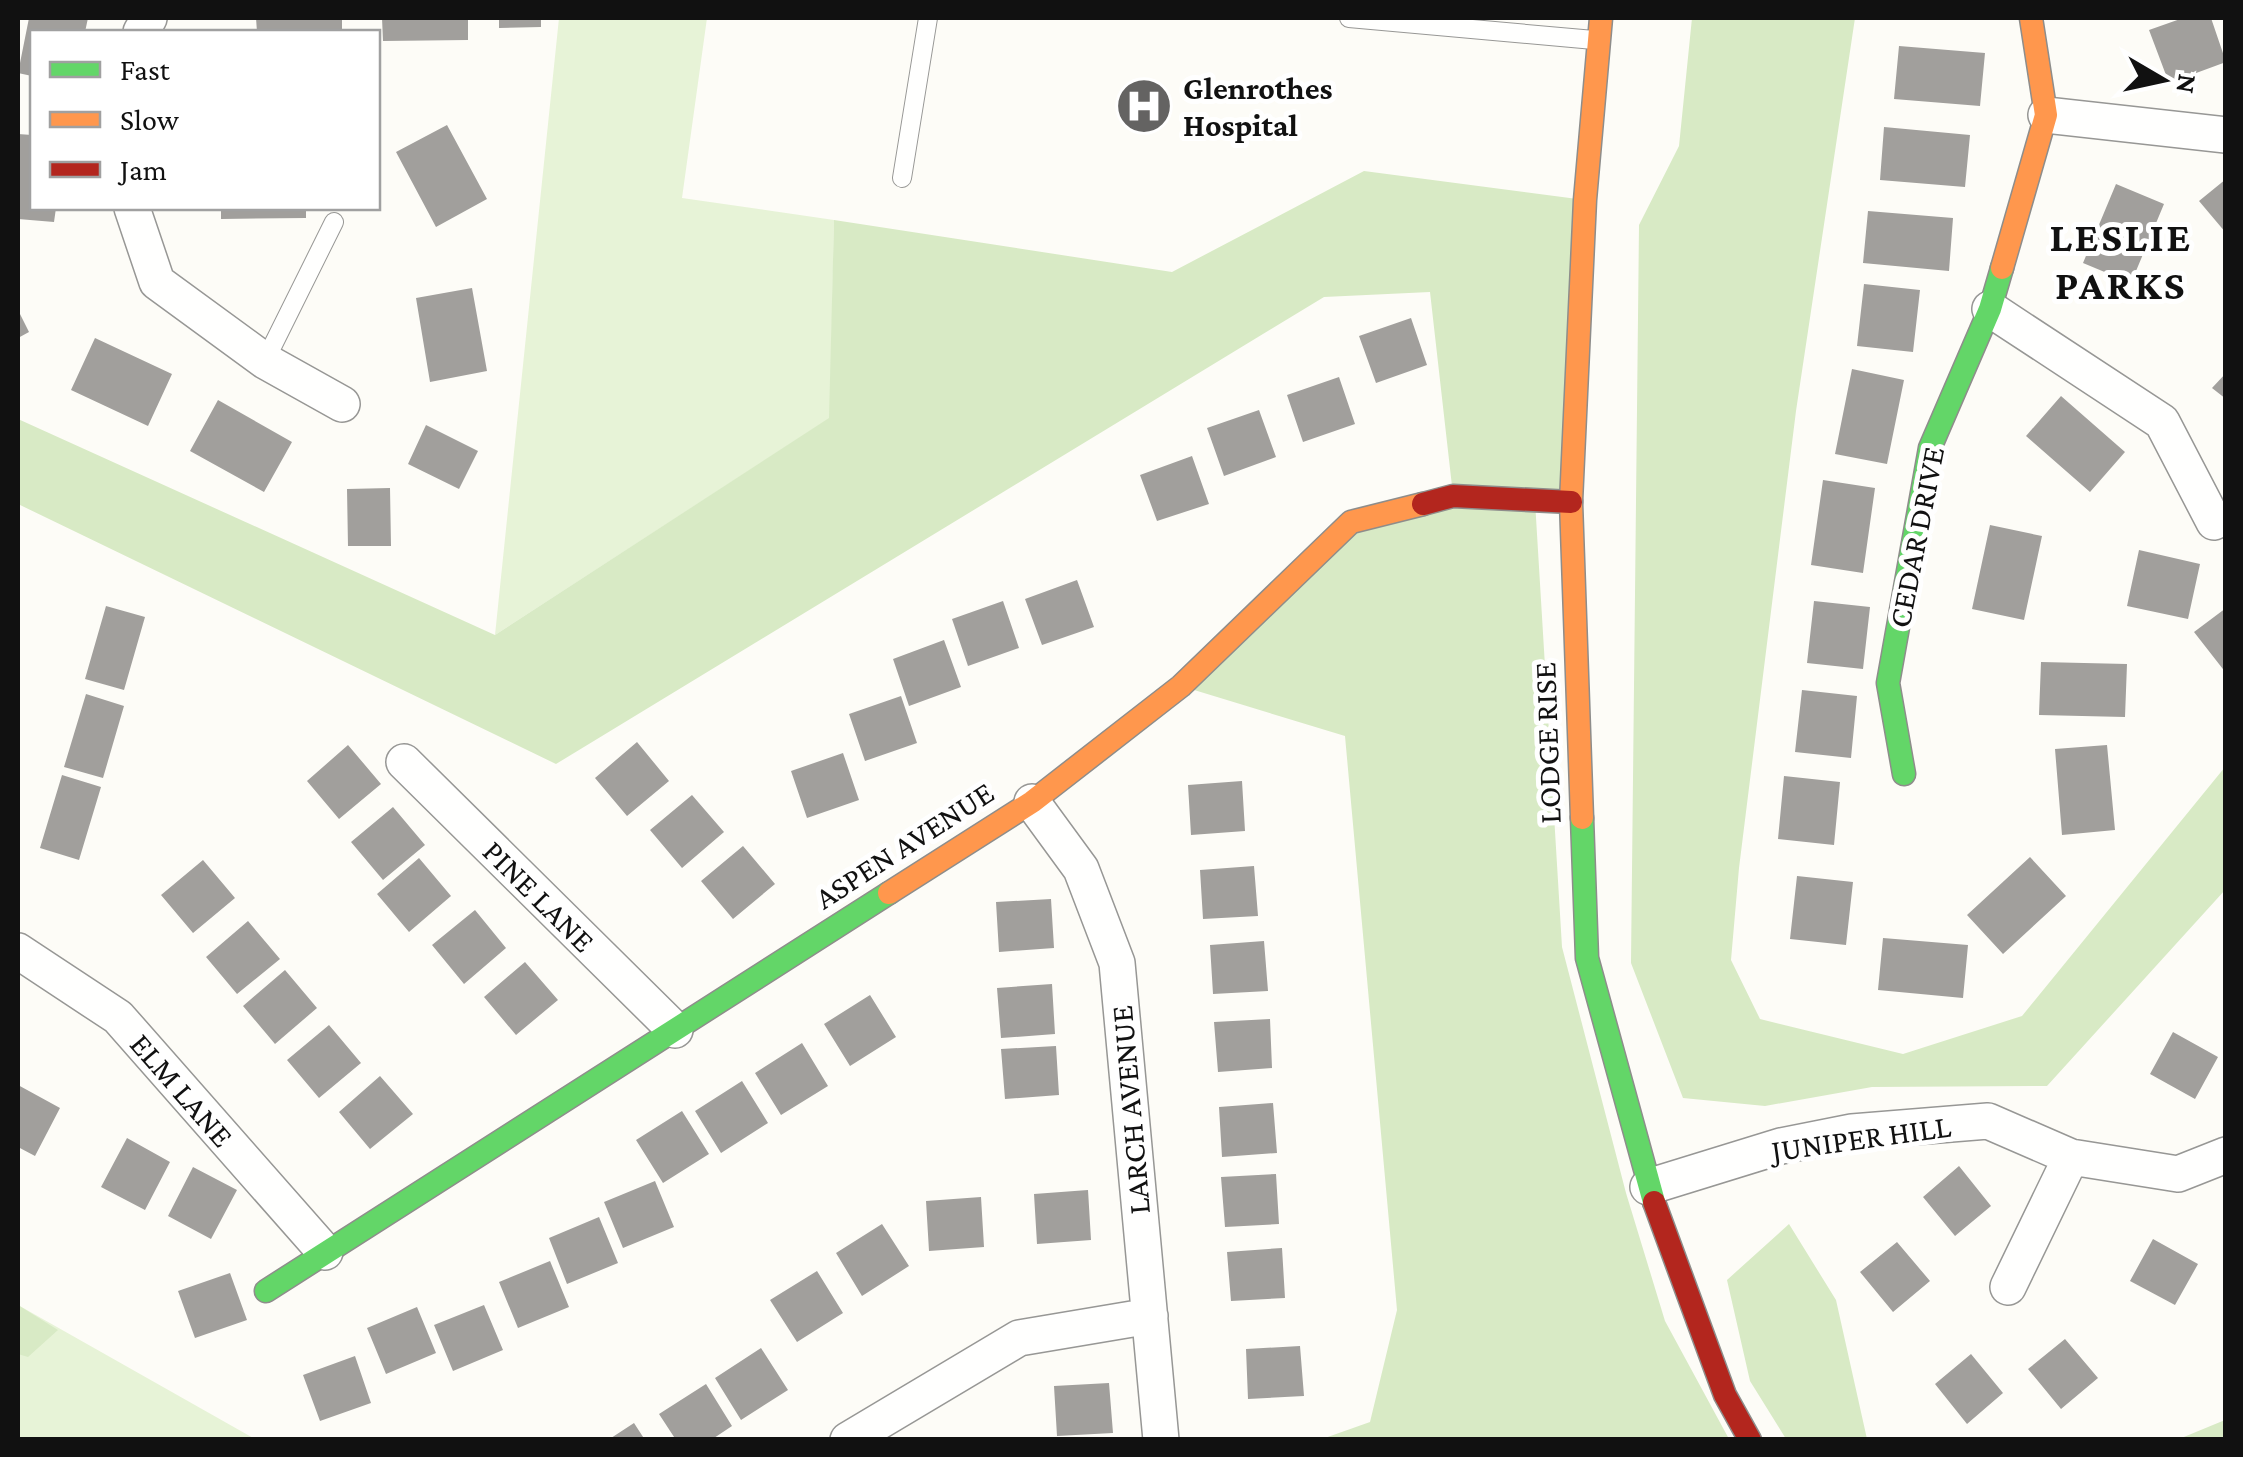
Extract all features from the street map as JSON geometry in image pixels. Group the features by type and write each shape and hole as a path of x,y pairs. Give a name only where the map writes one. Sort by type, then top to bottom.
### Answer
{"street":[{"name":"CEDAR DRIVE","path":"1904,774 1888,683 1930,448 1990,309 2046,115 2031,18"},
{"name":"LODGE RISE","path":"1600,29 1585,200 1570,502 1587,958 1648,1187 1725,1395 1750,1440"},
{"path":"2046,115 2226,135"},
{"path":"133,210 158,282 266,361 342,404"},
{"path":"1990,309 2162,422 2214,522"},
{"name":"ASPEN AVENUE","path":"266,1291 1032,802 1181,686 1351,522 1453,496 1570,502"},
{"name":"PINE LANE","path":"404,762 675,1030"},
{"name":"LARCH AVENUE","path":"1032,802 1081,869 1117,964 1161,1440"},
{"name":"ELM LANE","path":"18,951 118,1018 325,1252"},
{"name":"JUNIPER HILL","path":"1648,1187 1781,1146 1852,1132 1988,1121 2071,1157 2178,1174 2226,1155"},
{"path":"2008,1287 2071,1157"},
{"path":"848,1440 1019,1338 1150,1316"}],"lane":[{"path":"902,178 928,18"},
{"path":"1349,18 1600,29"},
{"path":"266,361 334,222"}],"green space":[{"path":"559,18 707,18 682,198 834,220 830,418 495,635"},
{"path":"1692,18 1855,18 1796,411 1739,868 1731,960 1760,1019 1903,1054 2022,1016 2225,767 2225,890 2047,1086 1872,1087 1765,1106 1683,1098 1631,963 1639,225 1679,146"},
{"path":"1364,171 1585,200 1571,502 1535,501 1562,947 1626,1193 1665,1321 1729,1439 1322,1439 1370,1422 1397,1310 1345,736 1181,686 1351,522 1453,495 1430,292 1324,297 556,764 18,504 18,419 495,635 829,418 834,220 1172,272"},
{"path":"1789,1224 1836,1300 1867,1439 1786,1439 1750,1381 1727,1280"},
{"path":"18,1305 255,1439 18,1439"},
{"path":"18,1305 58,1330 28,1357 18,1354"},
{"path":"2225,1420 2225,1439 2179,1439"}],"building":[{"path":"29,18 88,18 85,30 30,30 30,76 18,73"},
{"path":"256,18 342,18 342,30 257,30"},
{"path":"382,18 468,18 468,40 383,41"},
{"path":"499,18 541,18 541,27 499,28"},
{"path":"2183,18 2211,18 2226,62 2169,83 2149,30"},
{"path":"1899,46 1985,53 1980,106 1894,99"},
{"path":"447,125 487,199 436,227 396,152"},
{"path":"1884,127 1970,135 1965,187 1880,180"},
{"path":"18,134 30,135 30,210 56,210 54,222 18,219"},
{"path":"2226,179 2226,233 2199,201"},
{"path":"2116,184 2164,204 2131,283 2083,263"},
{"path":"221,210 306,210 306,218 221,219"},
{"path":"1868,211 1953,218 1949,271 1863,263"},
{"path":"1864,284 1920,290 1913,352 1857,346"},
{"path":"472,288 487,371 430,382 416,298"},
{"path":"18,310 29,332 18,338"},
{"path":"1411,318 1427,365 1376,383 1359,336"},
{"path":"95,338 172,374 148,426 71,390"},
{"path":"1852,369 1904,380 1887,464 1835,454"},
{"path":"2226,373 2226,399 2212,388"},
{"path":"1339,377 1355,424 1303,442 1287,395"},
{"path":"2061,396 2125,452 2090,492 2026,436"},
{"path":"218,400 292,442 264,492 190,451"},
{"path":"1259,410 1276,457 1224,476 1207,428"},
{"path":"426,425 478,451 459,489 408,464"},
{"path":"1192,456 1209,504 1157,521 1140,475"},
{"path":"1823,480 1875,488 1863,573 1811,565"},
{"path":"390,488 391,546 348,546 347,489"},
{"path":"1990,525 2042,536 2024,620 1972,609"},
{"path":"2139,550 2200,564 2188,619 2127,606"},
{"path":"1077,580 1094,627 1042,645 1025,599"},
{"path":"1003,601 1019,648 968,666 952,619"},
{"path":"1814,601 1870,607 1863,669 1807,663"},
{"path":"106,606 145,617 124,690 85,679"},
{"path":"2226,608 2226,673 2194,632"},
{"path":"944,640 961,687 909,706 893,659"},
{"path":"2041,662 2127,664 2125,717 2039,715"},
{"path":"1802,690 1857,696 1851,758 1795,752"},
{"path":"86,694 124,706 103,778 64,767"},
{"path":"901,696 917,743 865,761 849,714"},
{"path":"637,742 669,781 627,816 595,778"},
{"path":"348,745 381,784 339,819 307,781"},
{"path":"2107,745 2115,830 2062,835 2055,749"},
{"path":"843,753 859,800 807,818 791,771"},
{"path":"62,775 101,787 79,860 40,848"},
{"path":"1784,776 1840,782 1834,845 1778,839"},
{"path":"1242,781 1245,831 1191,835 1188,785"},
{"path":"692,795 724,832 682,868 650,830"},
{"path":"393,807 425,845 383,880 351,842"},
{"path":"743,846 775,884 733,919 701,881"},
{"path":"2030,857 2066,896 2003,954 1967,915"},
{"path":"419,858 451,896 409,932 377,894"},
{"path":"203,860 235,898 193,933 161,895"},
{"path":"1254,866 1258,916 1203,919 1200,870"},
{"path":"1797,876 1853,882 1846,945 1790,939"},
{"path":"1051,899 1054,948 999,952 996,902"},
{"path":"475,910 506,948 464,984 432,945"},
{"path":"248,921 280,959 237,994 206,957"},
{"path":"1883,938 1968,945 1963,998 1878,990"},
{"path":"1264,941 1268,991 1213,994 1210,945"},
{"path":"525,962 558,1000 516,1035 484,997"},
{"path":"285,970 317,1008 275,1044 243,1006"},
{"path":"1052,984 1055,1034 1001,1038 997,988"},
{"path":"870,995 896,1037 850,1066 824,1024"},
{"path":"1270,1019 1272,1068 1218,1072 1214,1022"},
{"path":"329,1025 361,1063 319,1098 287,1060"},
{"path":"2173,1032 2218,1057 2195,1099 2150,1074"},
{"path":"802,1043 828,1086 781,1115 755,1073"},
{"path":"1056,1046 1059,1095 1005,1099 1001,1049"},
{"path":"380,1076 413,1114 370,1149 339,1112"},
{"path":"742,1081 768,1123 721,1153 695,1111"},
{"path":"18,1085 60,1108 35,1156 18,1147"},
{"path":"1273,1103 1277,1153 1222,1157 1219,1107"},
{"path":"682,1111 709,1154 663,1183 636,1140"},
{"path":"127,1138 170,1162 145,1210 101,1187"},
{"path":"1959,1166 1991,1206 1955,1236 1923,1197"},
{"path":"193,1167 237,1190 211,1239 168,1216"},
{"path":"1276,1174 1279,1224 1225,1227 1221,1177"},
{"path":"655,1181 674,1227 623,1248 604,1202"},
{"path":"1088,1190 1091,1240 1037,1244 1034,1194"},
{"path":"981,1197 984,1247 929,1251 926,1201"},
{"path":"599,1217 618,1263 567,1284 549,1238"},
{"path":"882,1224 909,1266 862,1296 836,1253"},
{"path":"2153,1239 2198,1264 2175,1305 2130,1281"},
{"path":"1897,1242 1930,1281 1893,1312 1860,1272"},
{"path":"1282,1248 1285,1298 1231,1301 1227,1252"},
{"path":"550,1261 569,1307 518,1328 499,1282"},
{"path":"817,1271 843,1313 797,1342 770,1300"},
{"path":"230,1273 247,1320 195,1338 178,1291"},
{"path":"484,1305 503,1350 453,1371 434,1325"},
{"path":"417,1307 436,1353 386,1374 367,1328"},
{"path":"2065,1339 2098,1378 2061,1409 2028,1369"},
{"path":"1300,1346 1304,1396 1248,1399 1246,1349"},
{"path":"761,1348 788,1390 741,1420 715,1378"},
{"path":"1971,1354 2003,1393 1967,1424 1935,1384"},
{"path":"355,1356 371,1403 320,1421 303,1375"},
{"path":"1109,1383 1113,1433 1057,1436 1054,1386"},
{"path":"706,1384 732,1426 711,1440 676,1440 659,1414"},
{"path":"634,1423 645,1440 608,1440"}],"traffic: fast":[{"path":"1904,774 1888,683 1930,448 1990,309 2002,268"},
{"path":"1582,818 1587,958 1654,1202"},
{"path":"266,1291 889,893"}],"traffic: slow":[{"path":"1582,818 1571,502 1585,200 1601,18"},
{"path":"2002,268 2046,115 2031,18"},
{"path":"889,893 1032,802 1181,686 1351,522 1423,504"}],"traffic: jam":[{"path":"1423,504 1453,496 1571,502"},
{"path":"1654,1202 1725,1395 1750,1440"}],"place":[{"name":"Glenrothes Hospital","path":"1144,106"}],"district":[{"name":"LESLIE PARKS","path":"2121,260"}]}
